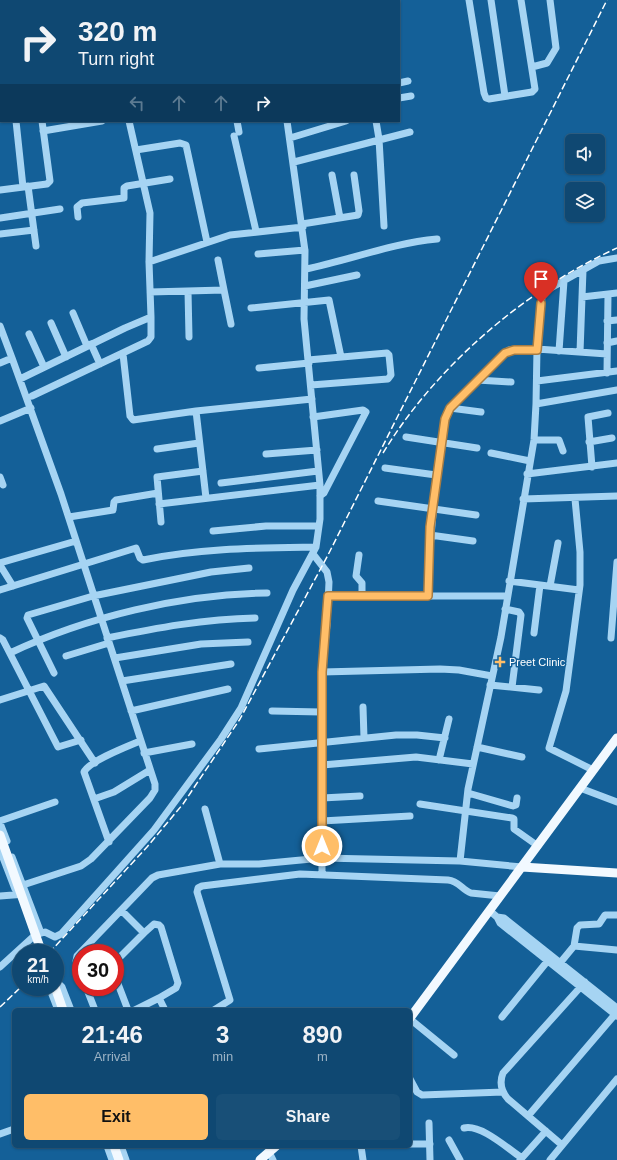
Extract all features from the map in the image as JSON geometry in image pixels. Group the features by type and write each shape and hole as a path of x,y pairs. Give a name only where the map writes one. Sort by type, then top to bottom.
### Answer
{"main road":[{"path":"412,1016 617,738"},
{"path":"0,836 39,944"},
{"path":"522,867 617,873"},
{"path":"58,996 62,1008"},
{"path":"115,1148 119,1160"},
{"path":"260,1160 274,1148"}],"street":[{"path":"469,0 484,96 489,99 534,91 532,68 521,0"},
{"path":"491,0 504,96"},
{"path":"532,68 546,63 556,48 550,0"},
{"path":"400,83 408,81"},
{"path":"400,98 410,96"},
{"path":"16,122 36,246"},
{"path":"0,190 47,184 50,181 42,122"},
{"path":"43,131 77,123 90,122"},
{"path":"32,396 122,354 150,339 150,213 129,122"},
{"path":"237,122 236,134 256,231"},
{"path":"0,967 32,938 41,933 48,933 55,936 61,934 154,830 180,796 241,708 293,590 315,550 319,526 320,485 304,301 306,269 305,250 294,162 287,122"},
{"path":"290,138 343,122"},
{"path":"376,122 379,139 384,226"},
{"path":"294,162 410,132"},
{"path":"136,150 180,144 186,145 207,242"},
{"path":"332,175 340,218"},
{"path":"149,262 230,235 302,226 356,216 359,213 354,175"},
{"path":"78,217 77,207 82,203 124,198 125,187 170,179"},
{"path":"0,218 60,209"},
{"path":"0,234 34,230"},
{"path":"306,269 338,262 389,246 437,239"},
{"path":"258,254 305,250"},
{"path":"460,861 473,764 501,637 527,474 534,440 537,350 542,297 549,289 602,259 617,258"},
{"path":"218,260 231,324"},
{"path":"580,352 583,270"},
{"path":"305,286 357,275"},
{"path":"559,351 564,281"},
{"path":"150,292 224,290"},
{"path":"188,291 189,337"},
{"path":"582,297 617,293"},
{"path":"607,373 608,294"},
{"path":"251,308 325,299 330,301 341,357"},
{"path":"72,314 100,364"},
{"path":"20,379 89,345 151,317"},
{"path":"607,322 617,320"},
{"path":"51,323 66,357"},
{"path":"0,326 31,408 69,517 93,596 115,658 155,784 153,794 110,842 81,866 23,884"},
{"path":"29,334 44,367"},
{"path":"607,343 617,341"},
{"path":"428,596 432,509 445,419 450,408 509,350 607,354"},
{"path":"259,368 341,357 387,353 389,355 391,377 388,379 311,385"},
{"path":"122,354 130,416 133,420 196,411 312,399"},
{"path":"0,362 12,358"},
{"path":"537,382 617,371"},
{"path":"477,380 511,382"},
{"path":"536,404 617,390"},
{"path":"0,421 31,408"},
{"path":"450,408 481,412"},
{"path":"313,417 363,410 366,412 324,493 320,496"},
{"path":"196,411 206,498"},
{"path":"592,467 588,417 591,415 608,413"},
{"path":"406,437 477,448"},
{"path":"589,442 612,438"},
{"path":"534,440 559,440 563,451"},
{"path":"157,448 200,443"},
{"path":"266,454 316,450"},
{"path":"492,453 530,460"},
{"path":"527,474 617,463"},
{"path":"385,468 436,475"},
{"path":"161,522 157,477 203,470"},
{"path":"221,483 318,471"},
{"path":"0,477 3,485"},
{"path":"159,504 320,485"},
{"path":"69,517 113,510 114,502 116,500 158,493"},
{"path":"523,499 575,499 617,496"},
{"path":"575,499 581,570 579,590 566,691 549,748 593,770"},
{"path":"378,501 476,515"},
{"path":"213,531 266,526 319,526"},
{"path":"430,535 473,541"},
{"path":"13,586 0,564 76,541"},
{"path":"550,586 558,544"},
{"path":"0,590 136,548 140,558 143,560 226,548 315,550"},
{"path":"315,550 327,572 328,596 322,672 321,712 322,874"},
{"path":"359,555 356,576 362,583 362,596"},
{"path":"610,638 617,562"},
{"path":"54,673 27,616 93,596 211,572 249,568"},
{"path":"510,581 579,590"},
{"path":"534,633 540,585"},
{"path":"10,653 38,640 124,612 213,595 267,593"},
{"path":"328,596 507,596"},
{"path":"505,609 519,612 521,615 512,687"},
{"path":"66,656 108,640 160,627 207,620 255,618"},
{"path":"0,638 3,640 10,653 28,691 58,747 81,740"},
{"path":"115,658 201,644 248,642"},
{"path":"122,682 231,664"},
{"path":"322,672 440,669 459,670 492,676"},
{"path":"490,685 540,690"},
{"path":"0,700 44,686 95,762"},
{"path":"131,711 228,689"},
{"path":"363,707 364,738"},
{"path":"272,711 321,712"},
{"path":"440,760 449,719"},
{"path":"259,749 321,744 364,738 417,735 445,738"},
{"path":"110,842 84,772 86,768 95,762 140,740"},
{"path":"144,753 192,744"},
{"path":"477,746 522,757"},
{"path":"322,765 416,757 473,764"},
{"path":"94,799 114,792 150,770"},
{"path":"580,788 617,802"},
{"path":"468,793 514,806 516,805 517,798"},
{"path":"322,798 360,796"},
{"path":"41,933 0,822 55,802"},
{"path":"420,804 512,818 514,819 514,829 538,846"},
{"path":"205,809 220,864"},
{"path":"322,821 410,816"},
{"path":"1,855 17,894 32,938"},
{"path":"90,944 156,875 220,864 259,864 322,858 460,861 522,867"},
{"path":"217,1008 230,1000 198,892 198,888 202,886 276,876 322,874 448,880 458,883 471,893 500,896"},
{"path":"0,896 26,894"},
{"path":"122,911 144,933"},
{"path":"490,911 497,917 500,923 550,958 616,1013 528,1116"},
{"path":"560,963 574,946 577,928 580,924 599,924 605,914 617,915"},
{"path":"124,953 154,924 161,927 178,983 176,988 139,1008"},
{"path":"574,946 617,950"},
{"path":"550,958 560,963 583,985"},
{"path":"502,1017 550,958"},
{"path":"562,1145 508,1099 503,1092 500,1083 503,1073 583,985"},
{"path":"64,993 70,1008"},
{"path":"53,996 57,1008"},
{"path":"90,996 94,1008"},
{"path":"123,996 127,1008"},
{"path":"159,998 164,1008"},
{"path":"412,1021 454,1055"},
{"path":"550,1160 617,1079"},
{"path":"412,1083 416,1092 422,1095 503,1092"},
{"path":"429,1123 430,1160"},
{"path":"464,1128 470,1127 479,1129 521,1159 546,1131"},
{"path":"0,1134 12,1130"},
{"path":"448,1140 460,1160"},
{"path":"412,1144 430,1144"},
{"path":"108,1148 112,1160"},
{"path":"122,1148 126,1160"},
{"path":"361,1148 363,1160"}],"railway":[{"path":"57,944 147,847 183,804 240,719 328,555 607,0"},
{"path":"383,453 404,421 429,390 456,361 485,334 517,308 549,286 583,265 617,248"},
{"path":"0,1007 12,996"}],"place":[{"name":"Preet Clinic","path":"500,662"}],"route":[{"path":"322,846 321,712 322,672 327,625 328,596 428,596 430,527 436,476 446,414 477,380 509,350 537,350 541,303"}]}
